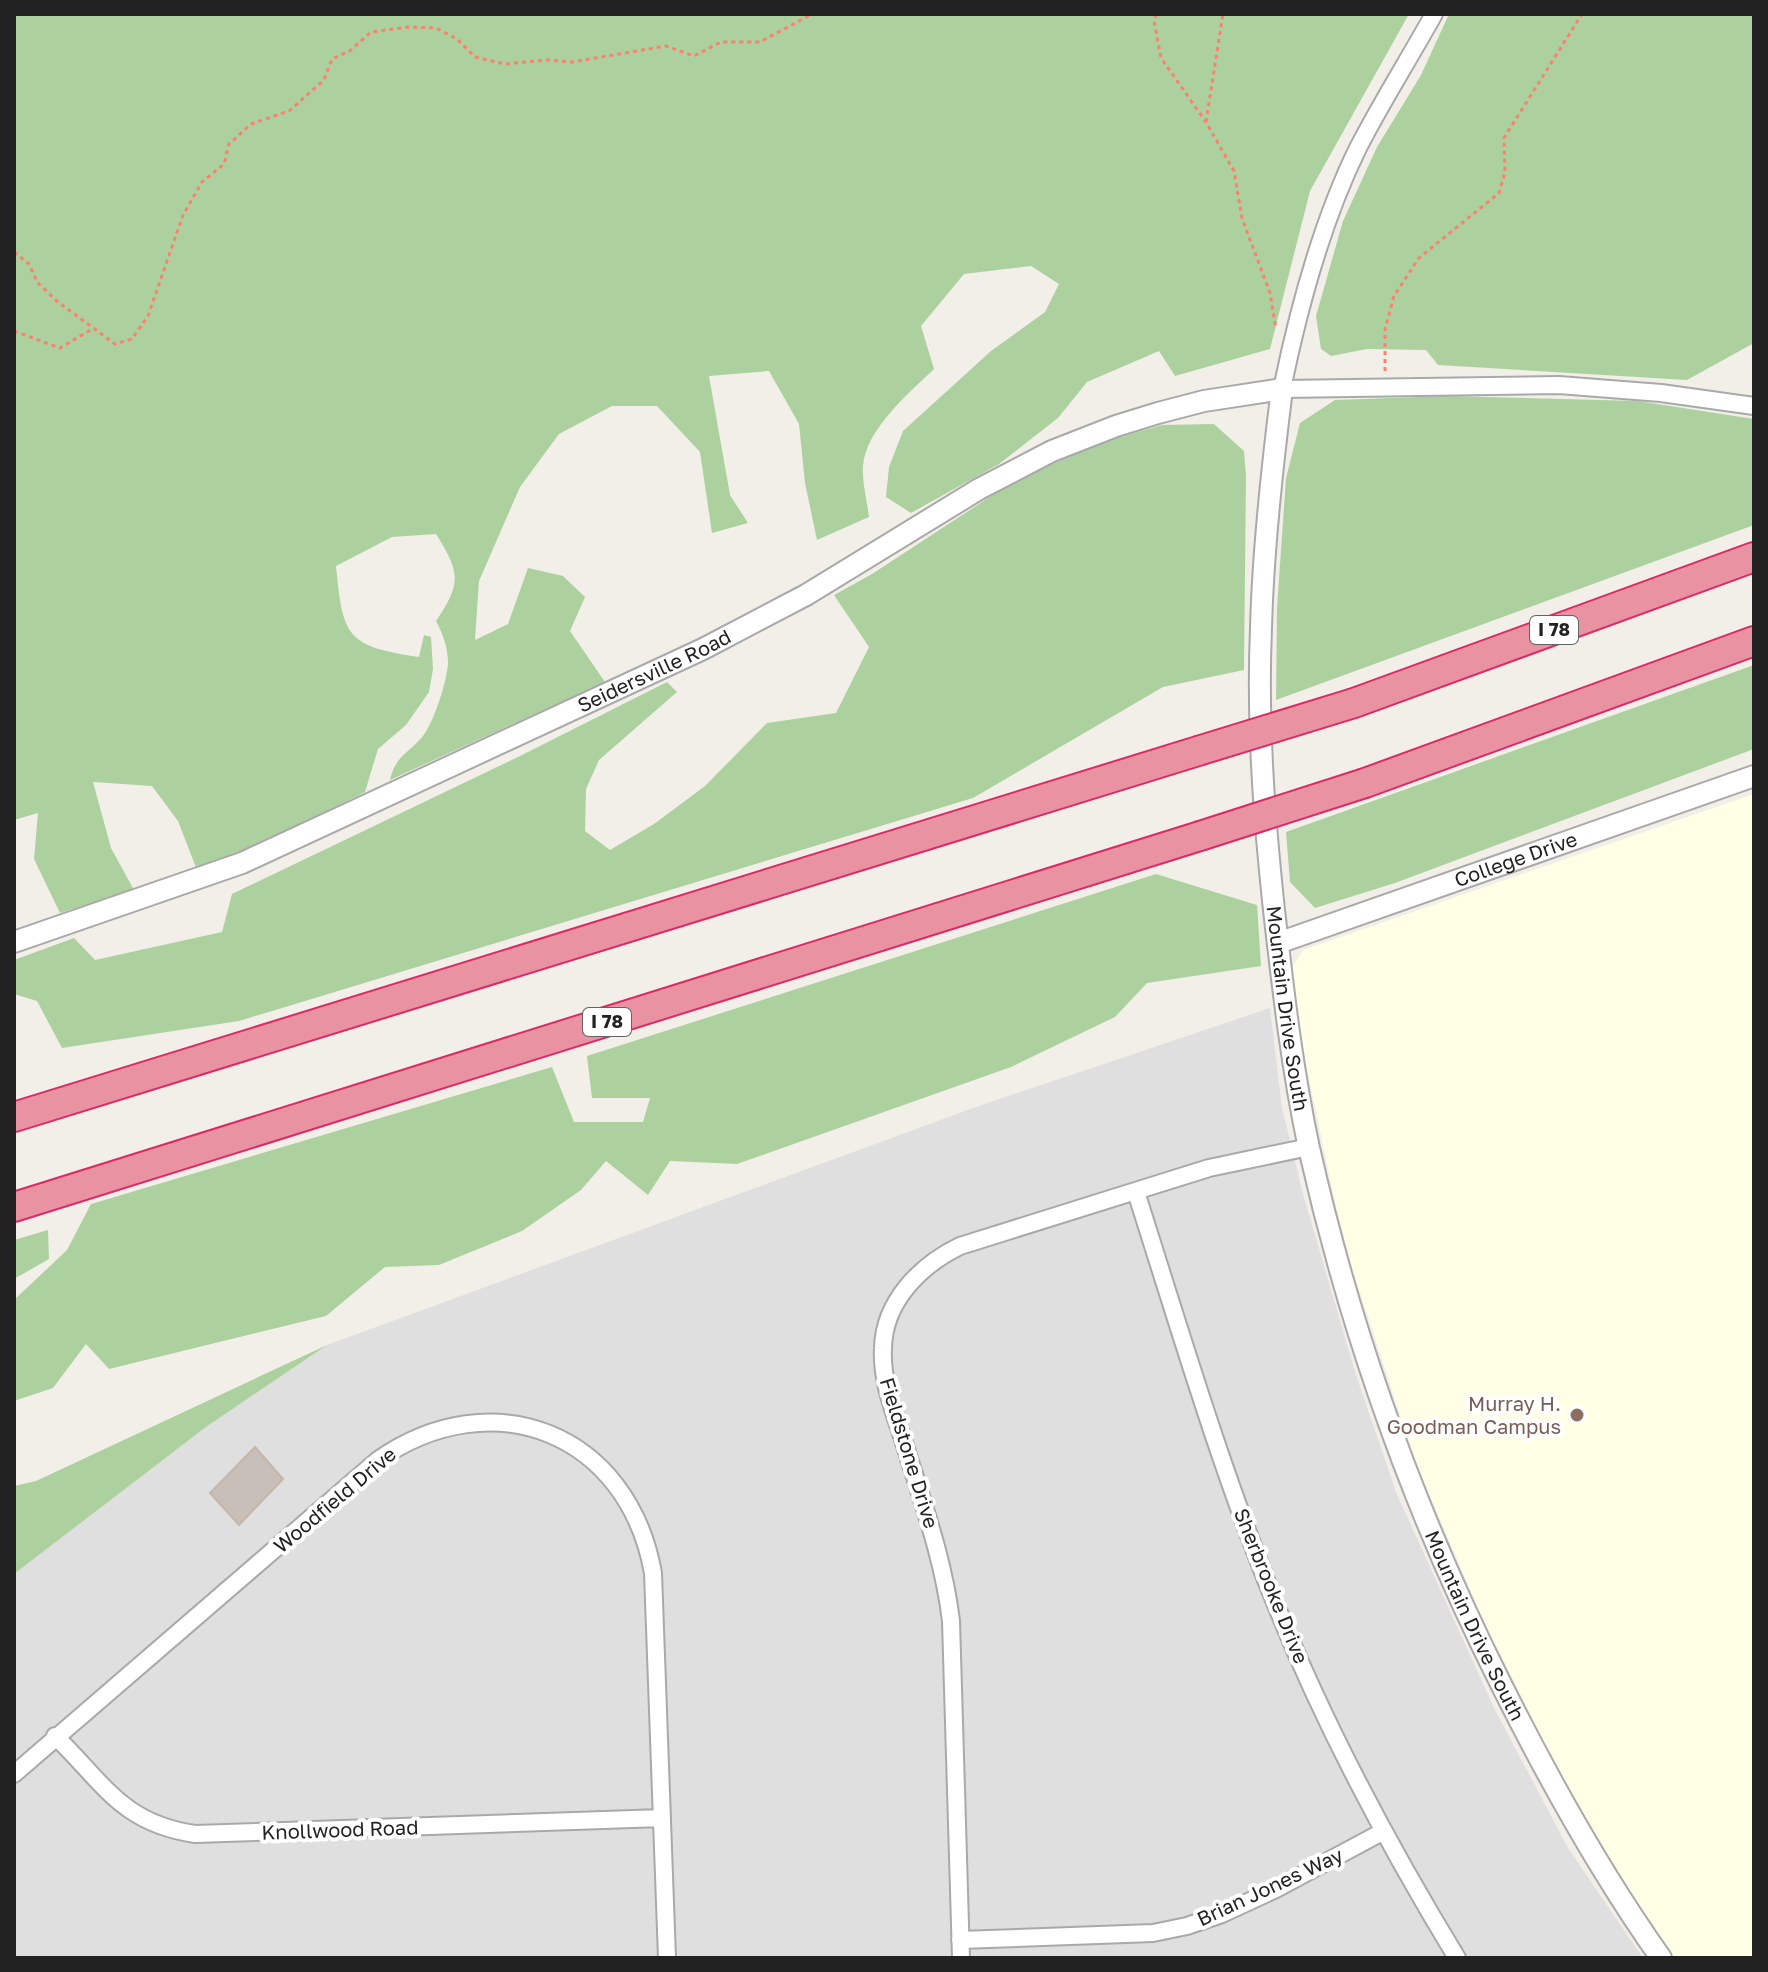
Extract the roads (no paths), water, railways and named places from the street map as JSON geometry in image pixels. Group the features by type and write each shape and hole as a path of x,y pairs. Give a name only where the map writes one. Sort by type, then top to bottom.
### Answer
{"highway":[{"name":"I 78","path":"14,1117 1354,703 1754,557"},
{"name":"I 78","path":"14,1207 1365,783 1754,641"}],"street":[{"name":"Mountain Drive South","path":"1434,14 1357,150 1318,252 1282,389 1266,521 1260,678 1263,802 1278,943 1288,1028 1309,1147 1351,1308 1385,1414 1464,1610 1553,1786 1603,1873 1661,1958"},
{"path":"1282,389 1559,385 1661,393 1754,406"},
{"name":"Seidersville Road","path":"14,942 242,863 703,649 806,595 979,489 1052,451 1105,429 1158,413 1204,401 1282,389"},
{"name":"College Drive","path":"1278,943 1754,776"},
{"name":"Fieldstone Drive","path":"961,1958 951,1621 947,1584 887,1389 883,1370 884,1332 906,1288 917,1273 936,1257 986,1237 1209,1168 1309,1147"},
{"name":"Sherbrooke Drive","path":"1136,1192 1219,1450 1272,1596 1326,1717 1384,1831 1457,1958"},
{"name":"Woodfield Drive","path":"14,1774 378,1460 401,1444 450,1425 513,1424 554,1436 588,1457 618,1487 640,1525 649,1550 653,1573 667,1958"},
{"name":"Knollwood Road","path":"55,1736 83,1763 106,1793 135,1816 156,1826 195,1834 662,1818"},
{"name":"Brian Jones Way","path":"960,1940 1153,1933 1187,1926 1276,1889 1384,1831"}],"place":[{"name":"Murray H. Goodman Campus","path":"1577,1415"}]}
